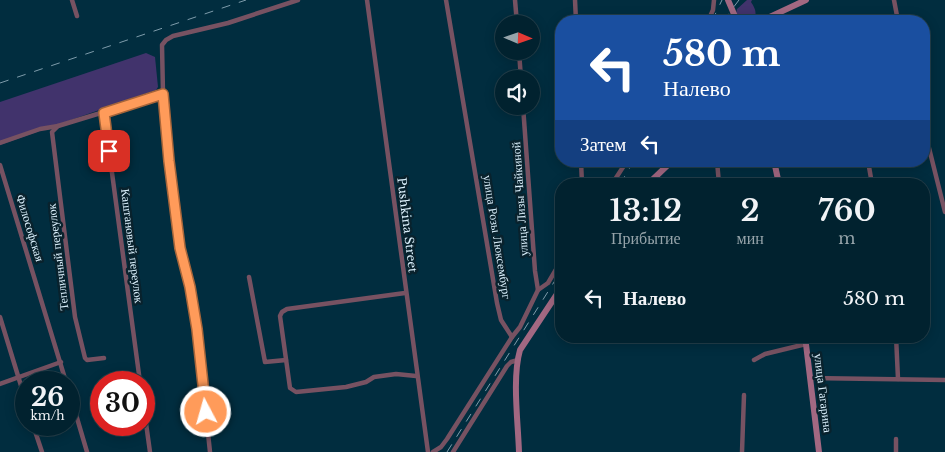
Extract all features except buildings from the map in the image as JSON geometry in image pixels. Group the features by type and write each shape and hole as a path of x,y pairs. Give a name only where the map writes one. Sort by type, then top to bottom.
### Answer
{"main road":[{"path":"728,0 734,15"},
{"path":"774,15 806,0"},
{"path":"654,178 666,167"},
{"path":"519,452 517,378 520,350 555,297"},
{"name":"улица Гагарина","path":"806,344 819,452"}],"street":[{"path":"72,0 77,16"},
{"path":"210,452 197,329 190,287 180,248 169,161 163,94 162,45 166,40 228,23 298,0"},
{"name":"Pushkina Street","path":"367,0 416,376 428,452"},
{"name":"улица Розы Люксембург","path":"446,0 497,303 501,320 512,337"},
{"path":"515,0 516,15"},
{"path":"576,0 576,15"},
{"path":"711,15 714,0"},
{"path":"894,0 897,15"},
{"path":"0,143 40,129 104,113 163,94"},
{"name":"Каштановый переулок","path":"104,113 139,371"},
{"name":"улица Лизы Чайкиной","path":"524,115 538,290"},
{"name":"Тепличный переулок","path":"58,126 52,132 75,317 85,358 87,360 104,358"},
{"path":"930,152 945,212"},
{"name":"Философская","path":"0,165 63,371"},
{"path":"616,178 623,167"},
{"path":"433,452 441,447 447,439 520,327 538,290 548,283 555,271"},
{"path":"249,277 265,362 286,360"},
{"path":"406,293 285,310 280,316 290,388 296,392 346,387 366,382 374,377 396,374 416,376"},
{"path":"0,317 17,371"},
{"path":"896,343 898,378"},
{"path":"754,360 765,354 806,344"},
{"path":"453,452 507,366 511,362 518,360"},
{"path":"37,371 60,362"},
{"path":"810,378 945,380"},
{"path":"0,384 15,379"},
{"path":"742,452 744,395"},
{"path":"80,428 87,452"},
{"path":"37,436 42,452"},
{"path":"148,436 150,452"},
{"path":"896,439 896,452"}],"shaded area":[{"path":"747,0 752,0 755,15 737,15 737,9"},
{"path":"146,53 155,57 158,87 156,90 0,145 0,102"}],"railway":[{"path":"0,83 246,0"},
{"path":"715,15 722,0"},
{"path":"728,15 739,0"},
{"path":"624,178 630,167"},
{"path":"447,452 555,281"}],"route":[{"path":"109,151 104,113 163,94 180,248 190,287 197,329 206,412"}]}
